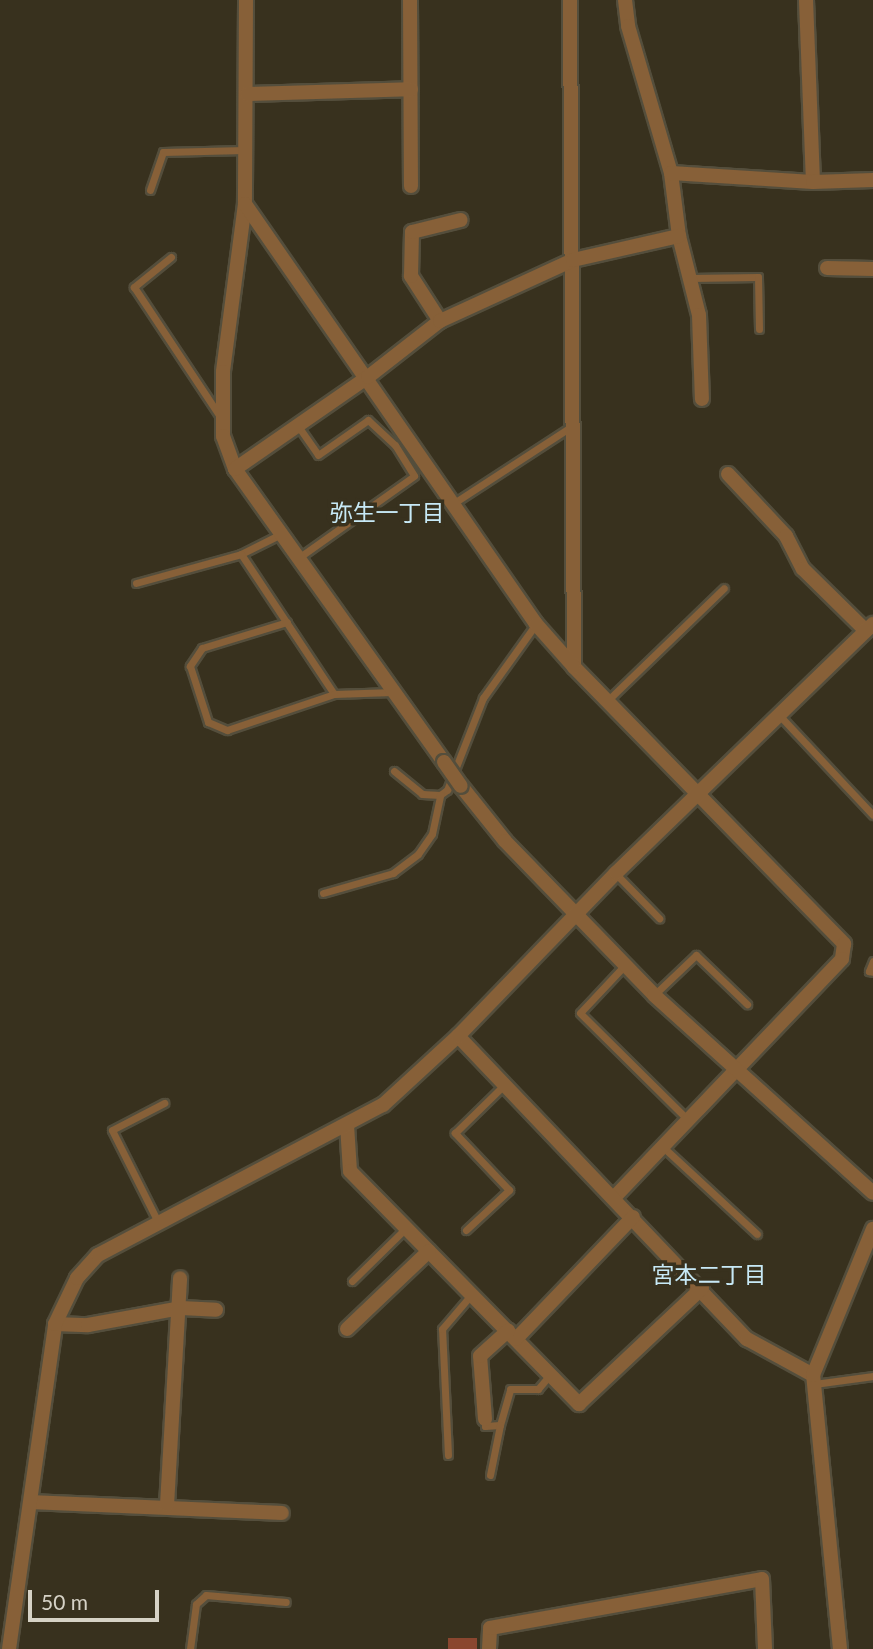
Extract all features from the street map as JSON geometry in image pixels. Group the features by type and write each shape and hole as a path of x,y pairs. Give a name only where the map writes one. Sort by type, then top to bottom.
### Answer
{"street":[{"path":"246,0 245,204 223,372 222,420 235,469 461,786 574,916 653,995 873,1193"},
{"path":"411,0 411,186"},
{"path":"570,0 575,667"},
{"path":"625,0 628,26 671,173 679,236 699,315 702,400"},
{"path":"806,0 813,182"},
{"path":"247,94 411,89"},
{"path":"671,173 813,182 873,180"},
{"path":"245,204 368,377 536,624 844,944 842,959 734,1069 614,1198"},
{"path":"440,321 411,276 412,232 461,220"},
{"path":"235,469 368,377 440,321 573,260 679,236"},
{"path":"827,268 873,269"},
{"path":"9,1649 55,1324 77,1278 98,1255 383,1105 458,1036 616,873 869,627 803,569 786,536 728,474"},
{"path":"458,1036 702,1288 747,1339 813,1379"},
{"path":"347,1125 350,1171 579,1404 702,1288"},
{"path":"485,1419 480,1356 512,1335 633,1217"},
{"path":"840,1649 813,1379 873,1229"},
{"path":"347,1329 429,1251"},
{"path":"167,1505 181,1308 180,1278"},
{"path":"55,1324 88,1325 181,1308 216,1310"},
{"path":"31,1502 167,1505 282,1513"},
{"path":"489,1649 490,1628 762,1579 765,1649"}],"lane":[{"path":"150,190 163,152 246,150"},
{"path":"171,257 134,287 222,420"},
{"path":"691,278 758,276 759,329"},
{"path":"298,426 318,455 368,420 395,445 414,476 298,558"},
{"path":"454,503 572,426"},
{"path":"136,583 241,554 281,533"},
{"path":"241,554 334,694"},
{"path":"608,701 723,588"},
{"path":"287,622 202,648 190,666 208,722 228,730 334,694 394,692"},
{"path":"323,893 393,873 418,854 432,834 440,795 460,763 466,732 483,698 536,624"},
{"path":"779,715 873,815"},
{"path":"394,771 422,794 440,795"},
{"path":"616,873 659,918"},
{"path":"653,995 696,955 747,1004"},
{"path":"873,961 869,971 873,972"},
{"path":"624,966 580,1013 687,1119"},
{"path":"466,1230 509,1190 455,1133 504,1084"},
{"path":"159,1224 112,1130 164,1103"},
{"path":"662,1146 757,1234"},
{"path":"352,1282 406,1227"},
{"path":"448,1455 442,1329 472,1294"},
{"path":"491,1475 510,1389 538,1389 549,1376"},
{"path":"813,1379 873,1376"},
{"path":"485,1419 485,1426 500,1425"},
{"path":"190,1649 197,1604 206,1595 286,1602"}],"shaded area":[{"path":"448,1638 477,1638 477,1649 448,1649"}],"district":[{"name":"弥生一丁目","path":"387,512"},
{"name":"宮本二丁目","path":"709,1274"}]}
